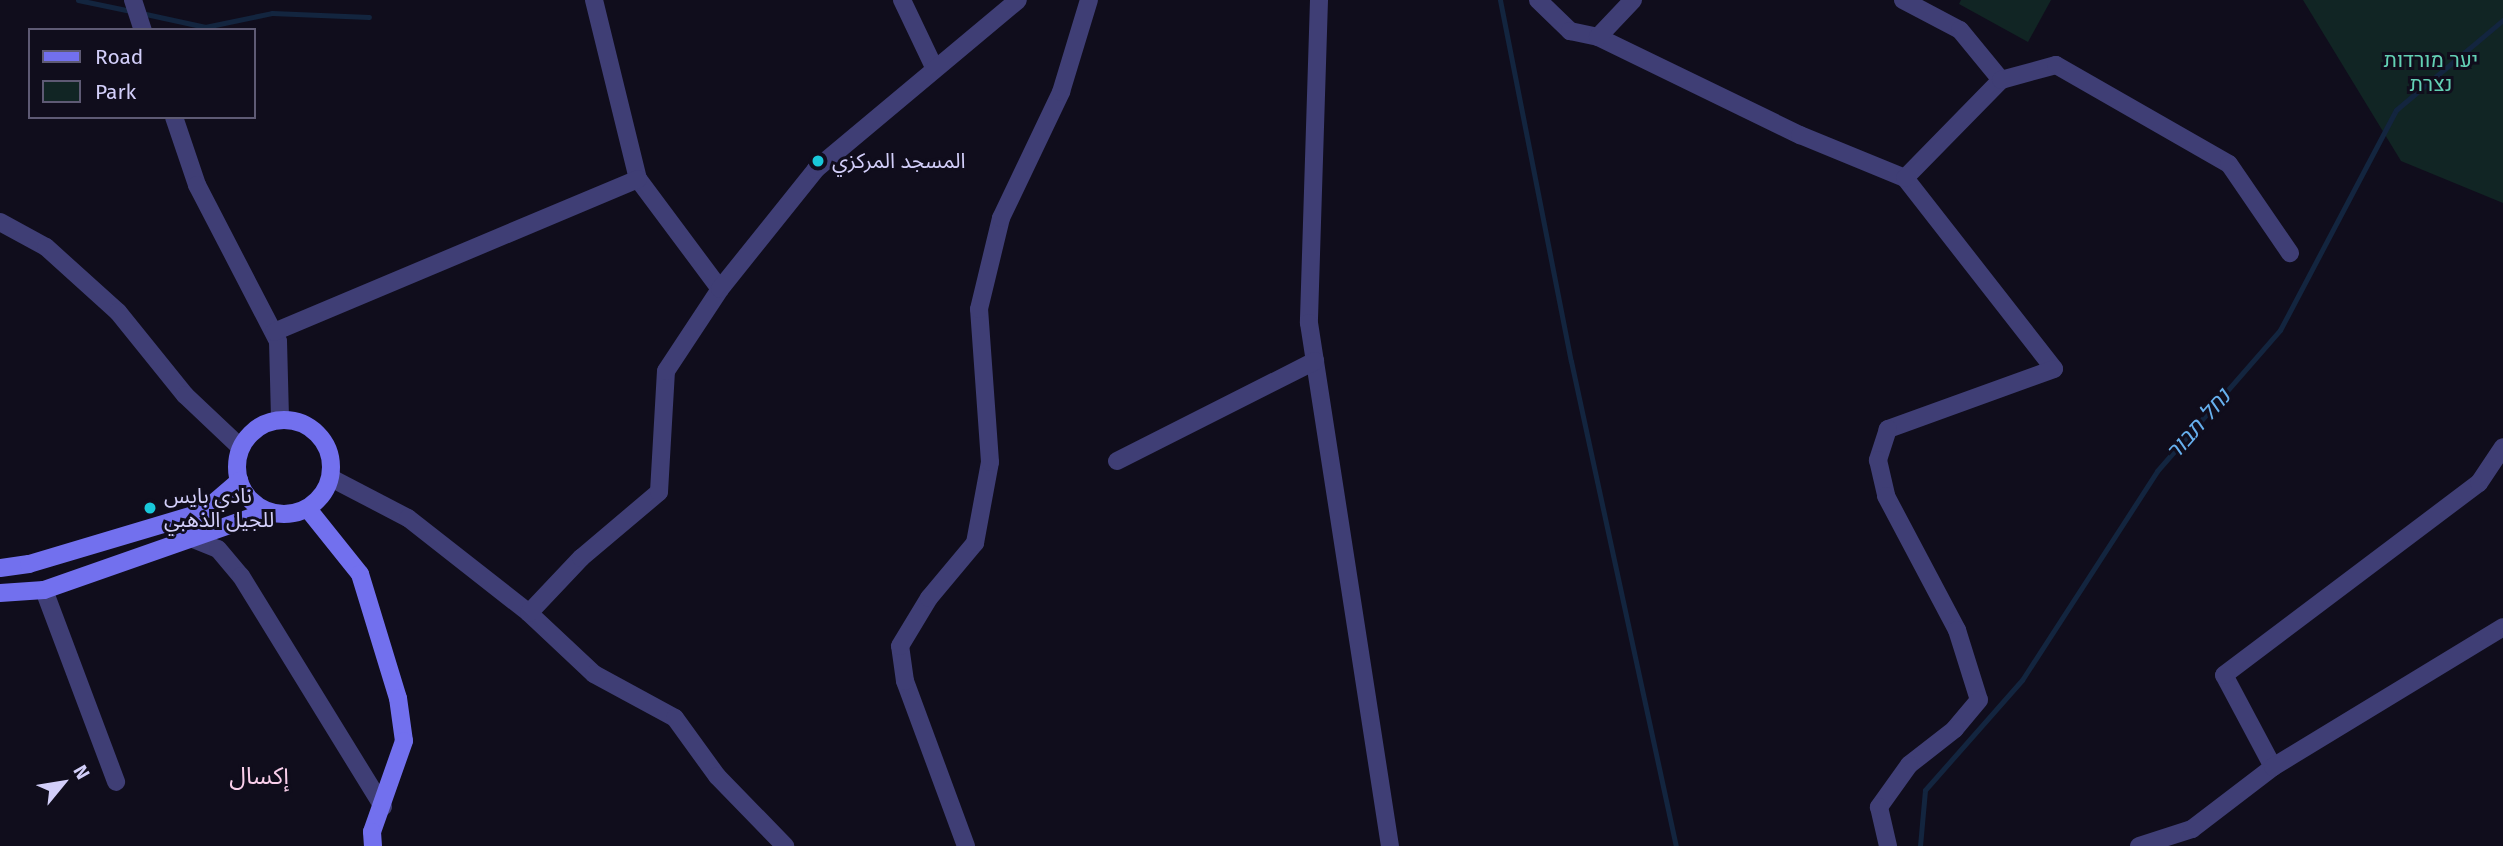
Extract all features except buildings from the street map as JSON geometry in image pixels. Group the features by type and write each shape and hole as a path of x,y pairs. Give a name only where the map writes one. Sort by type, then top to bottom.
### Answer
{"main road":[{"path":"0,593 44,590 188,537 267,512 288,514 308,509 331,478 330,456 321,436 302,424 280,419 256,428 241,448 239,481 250,499 267,512"},
{"path":"0,568 29,565 203,512 239,481"},
{"path":"308,509 360,574 398,698 404,741 372,832 373,846"}],"street":[{"path":"133,0 142,28"},
{"path":"594,0 638,179 720,289"},
{"path":"902,0 934,68"},
{"path":"529,613 581,558 659,492 666,371 720,289 816,169 1018,0"},
{"path":"966,846 905,681 900,646 929,598 975,543 990,462 979,309 1002,218 1061,92 1089,0"},
{"path":"1319,0 1309,323 1390,846"},
{"path":"1538,0 1570,31 1598,37 1800,135 1905,178 2054,369 1888,429 1878,460 1886,496 1958,631 1979,700 1955,729 1909,765 1879,807 1888,846"},
{"path":"1598,37 1633,0"},
{"path":"1903,0 1960,30 2001,80"},
{"path":"1905,178 2001,80 2056,65 2229,163 2290,253"},
{"path":"175,119 197,185 278,341 280,419"},
{"path":"274,332 638,179"},
{"path":"0,222 46,247 118,312 185,395 241,448"},
{"path":"1118,461 1315,361"},
{"path":"2273,767 2224,675 2479,483 2503,447"},
{"path":"331,478 408,518 529,613 594,674 675,718 717,776 785,846"},
{"path":"188,537 218,549 242,576 383,807"},
{"path":"44,590 116,782"},
{"path":"2139,846 2192,829 2273,767 2503,627"}],"green space":[{"path":"1961,0 2051,0 2028,42 1959,4"},
{"name":"יער מורדות נצרת","path":"2303,0 2503,0 2503,203 2401,161"}],"waterway":[{"path":"78,0 131,11"},
{"path":"1500,0 1571,361 1676,846"},
{"path":"141,13 205,27 272,13 369,17"},
{"name":"נחל תבור","path":"1920,846 1925,790 2022,680 2157,471 2280,330 2396,110 2503,20"}],"place":[{"name":"المسجد المركزي","path":"818,161"},
{"name":"نادي بايس للجيل الذهبي","path":"150,508"}],"district":[{"name":"إكسال","path":"259,777"}]}
